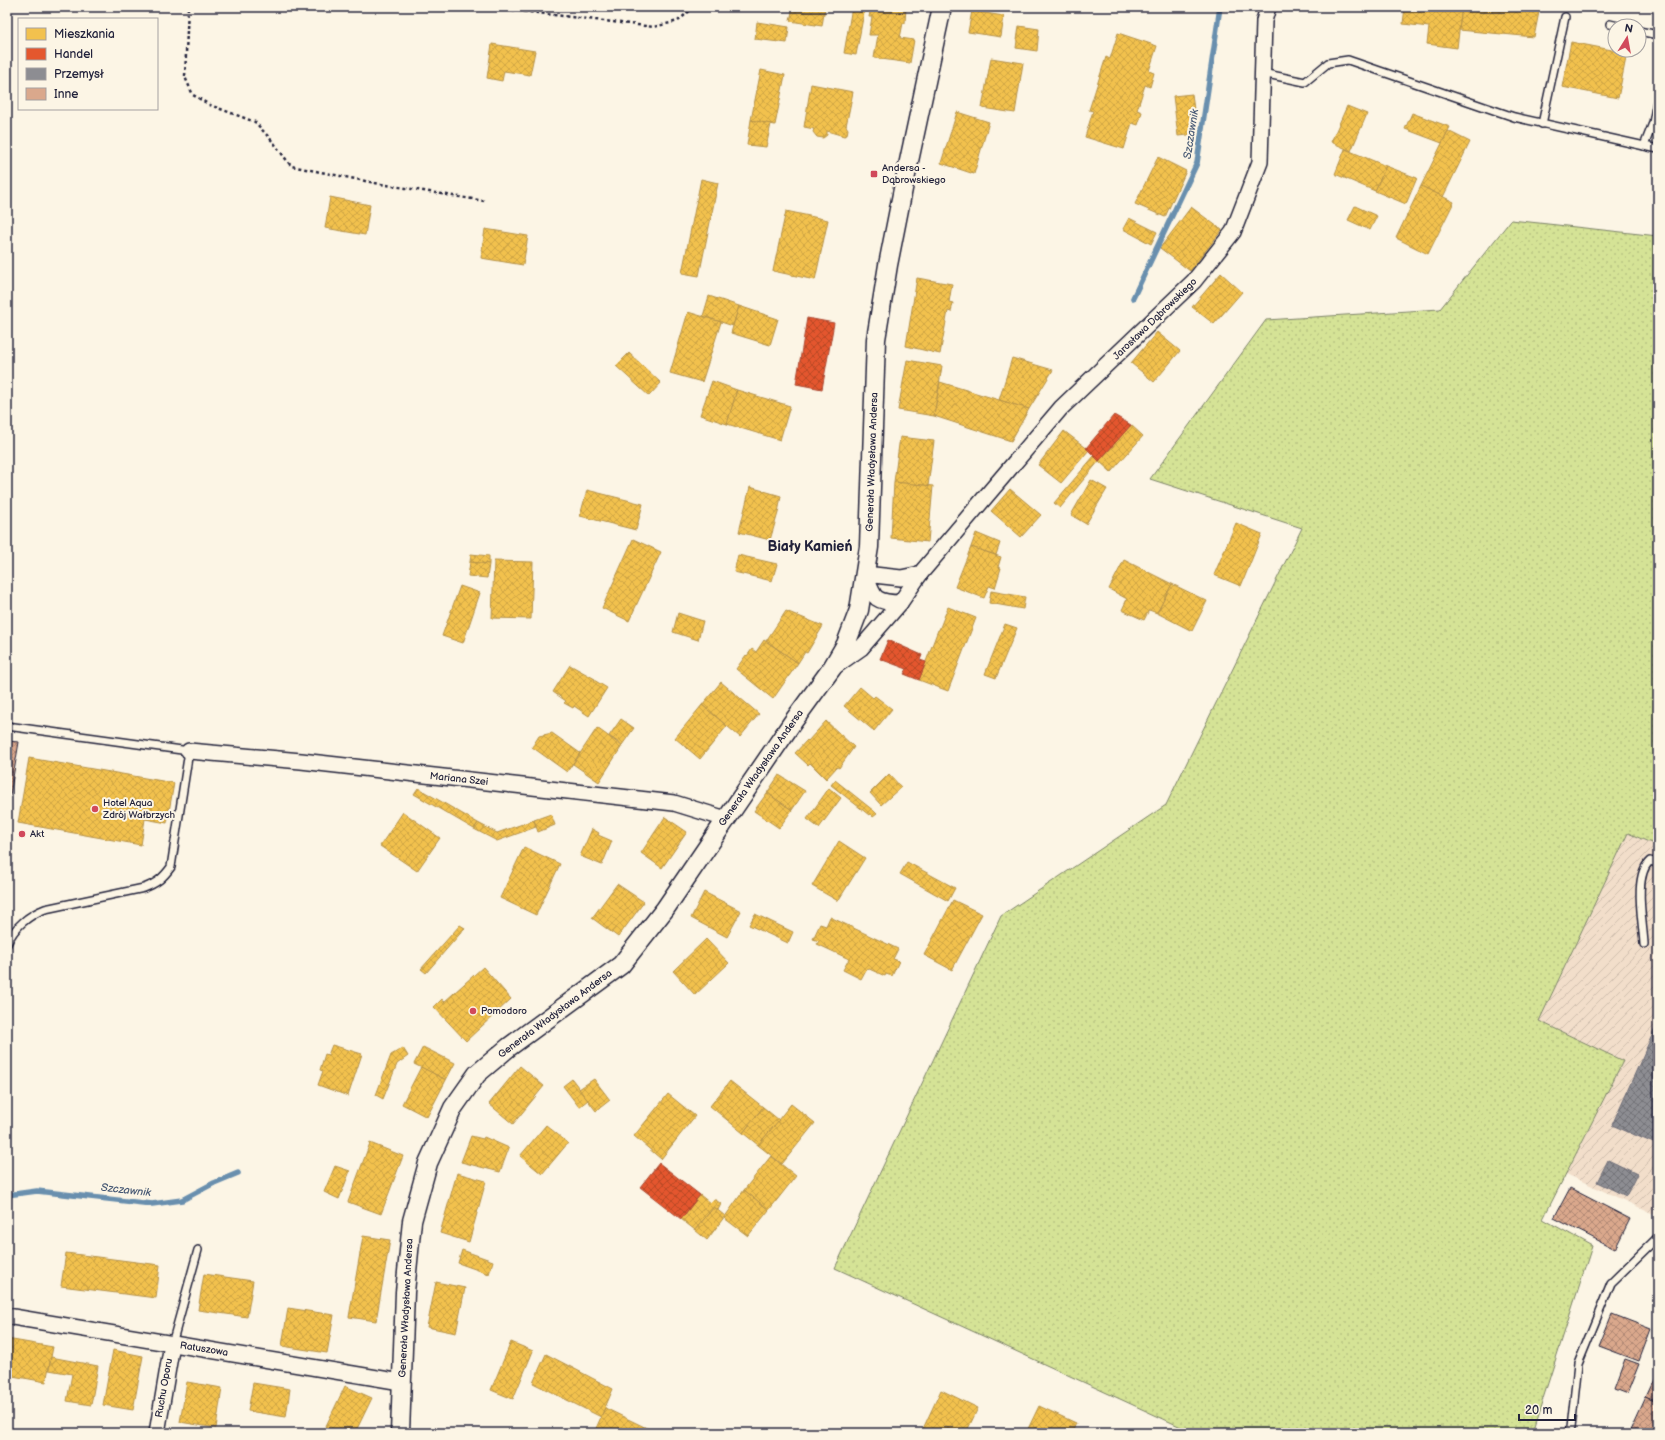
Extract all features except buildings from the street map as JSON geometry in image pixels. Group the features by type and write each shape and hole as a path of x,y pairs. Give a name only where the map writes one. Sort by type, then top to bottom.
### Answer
{"street":[{"name":"Generała Władysława Andersa","path":"400,1433 405,1292 412,1221 428,1162 453,1108 477,1074 509,1047 621,965 665,909 832,668 846,644 860,610 869,547 876,339 895,227 942,7"},
{"name":"Jarosława Dąbrowskiego","path":"832,668 860,648 900,603 920,574 1061,408 1194,282 1234,232 1260,162 1264,21 1268,7"},
{"path":"900,603 880,601 874,597 865,574 900,578 920,574"},
{"name":"Mariana Szei","path":"189,751 317,763 674,803 726,819"},
{"name":"Ratuszowa","path":"7,1316 402,1382"},
{"name":"Ruchu Oporu","path":"157,1433 172,1344"}],"lane":[{"path":"1542,124 1565,17"},
{"path":"1647,32 1658,35"},
{"path":"1262,73 1305,82 1328,63 1348,60 1514,118 1658,149"},
{"path":"1644,146 1653,124 1658,96"},
{"path":"7,726 189,751 171,867 164,877 156,884 144,888 45,909 32,914 21,924 7,944"},
{"path":"1644,944 1640,879 1646,865 1650,861 1658,863"},
{"path":"1569,1433 1571,1428 1578,1364 1611,1283 1658,1237"},
{"path":"172,1344 198,1250"}],"path":[{"path":"188,7 185,77 193,95 210,105 254,122 274,143 291,166 375,183 484,201"},
{"path":"488,7 654,27 678,21 694,7"}],"shaded area":[{"path":"1628,833 1658,846 1658,1216 1566,1174 1623,1061 1539,1021"}],"green space":[{"path":"1511,220 1658,236 1658,846 1628,833 1539,1021 1623,1061 1543,1219 1592,1246 1532,1433 1194,1433 835,1268 1001,916 1166,805 1302,528 1150,479 1266,320 1440,309"}],"waterway":[{"name":"Szczawnik","path":"1133,298 1197,163 1220,7"},
{"name":"Szczawnik","path":"7,1195 37,1191 152,1204 182,1200 214,1183 238,1173"}],"place":[{"name":"Andersa - Dąbrowskiego","path":"874,174"},
{"name":"Hotel Aqua Zdrój Wałbrzych","path":"95,809"},
{"name":"Akt","path":"22,834"},
{"name":"Pomodoro","path":"473,1011"}],"district":[{"name":"Biały Kamień","path":"810,546"}]}
